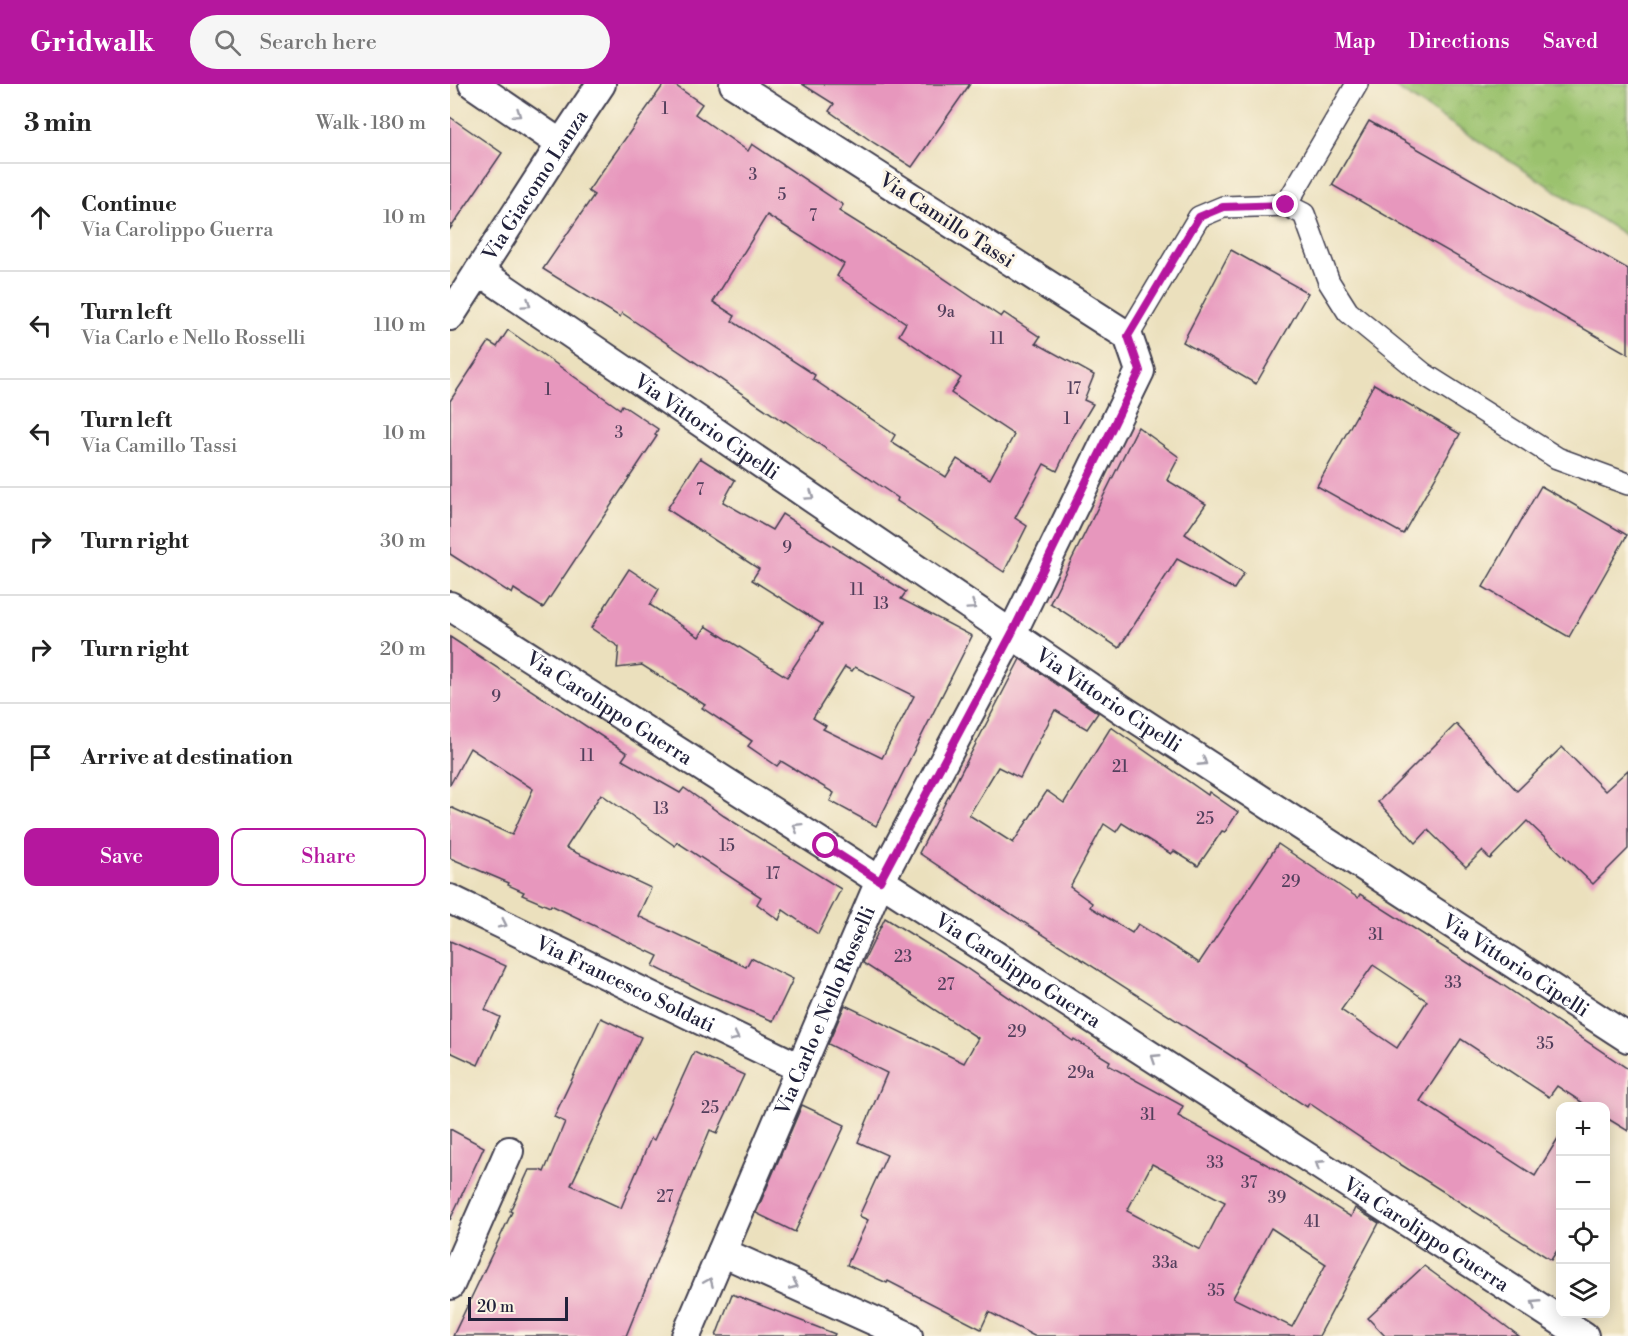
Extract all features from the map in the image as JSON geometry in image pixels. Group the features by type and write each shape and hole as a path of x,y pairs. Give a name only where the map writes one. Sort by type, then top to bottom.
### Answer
{"street":[{"path":"472,84 561,144"},
{"name":"Via Giacomo Lanza","path":"450,316 602,84"},
{"name":"Via Camillo Tassi","path":"734,84 1128,336"},
{"path":"1286,205 1357,84"},
{"path":"1128,336 1199,217 1223,207 1286,205 1305,214 1329,282 1348,312 1424,374 1557,458 1628,484"},
{"name":"Via Vittorio Cipelli","path":"479,272 1123,710 1628,1038"},
{"name":"Via Carlo e Nello Rosselli","path":"686,1336 880,881 1012,633 1140,371 1128,336"},
{"name":"Via Carolippo Guerra","path":"450,606 1584,1336"},
{"name":"Via Francesco Soldati","path":"450,899 800,1068"},
{"path":"450,1284 510,1151"},
{"path":"722,1252 908,1336"}],"green space":[{"path":"1395,84 1628,84 1628,237 1393,86"}],"building":[{"path":"664,84 673,84 702,104 695,114 748,151 752,144 843,205 839,211 1001,317 1004,313 1040,337 1036,343 1094,375 1084,400 1093,404 1072,439 1057,471 1044,464 1015,518 1027,526 1004,572 897,501 898,498 785,421 622,313 620,317 543,269 594,195 588,191","holes":["767,215 844,264 837,276 906,323 899,335 961,378 951,393 1014,435 990,479 957,459 946,477 891,442 895,435 813,379 815,375 732,321 735,316 713,302"]},
{"path":"802,84 970,84 912,167 829,111 834,104"},
{"path":"450,117 502,153 450,229"},
{"path":"1369,121 1628,269 1628,354 1332,185"},
{"path":"1231,250 1308,293 1256,384 1183,342"},
{"path":"508,330 620,409 622,405 658,429 655,435 657,436 543,608 514,589 512,594 450,554 450,401 489,342 497,347"},
{"path":"1374,384 1460,434 1403,534 1317,486"},
{"path":"1138,427 1179,457 1167,480 1206,504 1185,534 1244,573 1234,589 1177,559 1119,648 1050,603"},
{"path":"700,458 735,480 723,502 772,530 782,514 906,592 901,599 972,636 876,826 830,801 834,793 781,761 777,766 748,746 752,741 702,708 705,705 642,665 617,668 619,647 591,628 629,569 659,589 650,605 699,637 706,626 787,677 822,624 752,580 759,569 667,509","holes":["845,667 852,671 855,667 914,696 882,758 823,729 826,726 813,718"]},
{"path":"1541,486 1627,535 1569,637 1483,587"},
{"path":"450,637 627,753 622,760 680,793 684,788 724,816 841,889 818,934 783,910 779,920 757,904 761,897 677,842 675,846 601,794 566,848 651,888 638,916 746,967 751,958 793,979 773,1021 705,992 653,966 658,956 551,905 550,907 522,895 524,892 508,885 509,883 450,858 450,807 512,835 533,789 470,748 450,785"},
{"path":"1020,659 1098,713 1087,729 1055,710 1020,778 998,767 969,815 1013,843 1047,791 1064,803 1111,727 1208,795 1209,792 1238,812 1198,866 1174,851 1171,854 1122,823 1116,832 1104,824 1070,887 1092,903 1090,907 1132,933 1138,924 1199,963 1278,844 1358,898 1360,894 1498,982 1628,1069 1628,1131 1610,1120 1610,1102 1581,1102 1557,1086 1549,1097 1461,1039 1420,1101 1535,1176 1556,1142 1556,1252 1551,1260 1392,1159 1309,1103 1307,1107 919,853","holes":["1373,965 1427,1001 1397,1048 1341,1010"]},
{"path":"1456,724 1517,791 1562,747 1605,791 1628,770 1628,849 1593,884 1527,821 1490,859 1482,851 1466,867 1428,830 1416,843 1378,802"},
{"path":"885,918 966,968 1073,1041 1074,1039 1110,1061 1108,1065 1183,1106 1178,1116 1275,1169 1351,1217 1355,1208 1379,1223 1319,1336 1034,1336 989,1312 981,1329 888,1281 887,1283 847,1265 868,1220 859,1216 887,1155 858,1142 887,1073 828,1044 845,1005 964,1063 978,1038 863,963","holes":["1152,1164 1225,1202 1200,1250 1127,1211","1271,1228 1326,1264 1292,1327 1233,1298"]},
{"path":"450,941 506,966 485,1010 500,1017 478,1065 450,1052"},
{"path":"601,1018 641,1037 571,1185 621,1208 651,1138 654,1140 694,1052 744,1075 717,1133 710,1130 626,1336 453,1336 512,1212 510,1211 529,1170 544,1172 565,1122 554,1117"},
{"path":"802,1105 845,1125 795,1232 756,1213"},
{"path":"450,1129 484,1147 450,1220"},
{"path":"1424,1266 1519,1336 1385,1336 1368,1318"},
{"path":"732,1294 835,1334 834,1336 716,1336"}],"route":[{"path":"826,846 880,881 1012,633 1140,371 1128,336 1199,217 1223,207 1286,205"}]}
